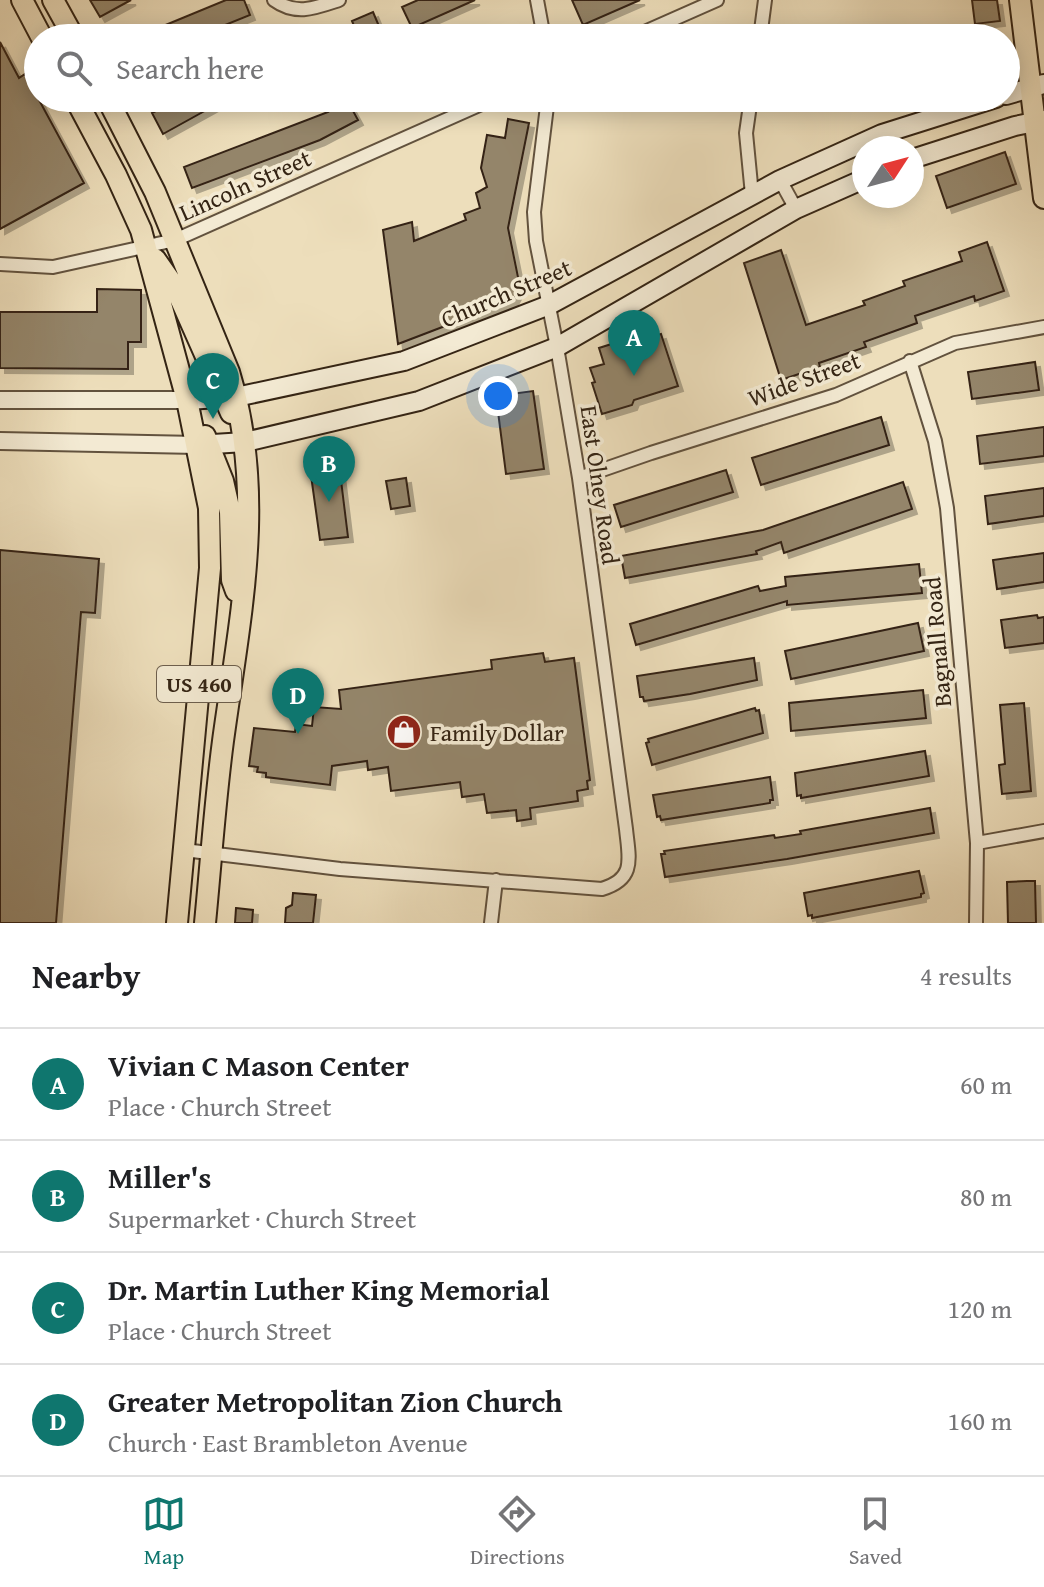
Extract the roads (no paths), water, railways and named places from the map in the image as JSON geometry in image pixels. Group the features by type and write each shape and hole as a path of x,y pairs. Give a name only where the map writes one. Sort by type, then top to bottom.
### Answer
{"main road":[{"path":"22,0 35,24"},
{"path":"53,0 66,24"},
{"path":"1020,0 1038,86 1044,198"},
{"name":"US 460","path":"82,112 116,175 146,246 187,400 203,445 209,508 210,568 177,923"},
{"name":"US 460","path":"114,112 175,240 245,442 249,504 242,610 218,775 205,923"},
{"name":"Church Street","path":"187,400 230,397 392,365 549,305 780,180 882,134 952,112"},
{"path":"924,155 1040,121"},
{"path":"242,610 232,580 230,512 223,481 203,445 245,442 419,401 557,347 796,209 852,184"},
{"path":"146,246 176,289 230,397"}],"street":[{"path":"274,0 295,10 307,11 339,0"},
{"path":"537,0 541,24"},
{"path":"663,24 717,0"},
{"path":"762,24 765,0"},
{"name":"Lincoln Street","path":"0,264 53,267 175,240 463,112"},
{"name":"East Olney Road","path":"496,880 602,889 615,886 623,878 630,861 579,478 536,241 534,212 546,112"},
{"path":"749,112 746,133 752,195"},
{"path":"780,180 796,209"},
{"name":"Wide Street","path":"579,478 836,395 955,343 1044,327"},
{"name":"Bagnall Road","path":"910,361 935,441 947,508 977,843 976,923"},
{"name":"Church Street","path":"0,400 187,400"},
{"path":"0,441 203,445"},
{"path":"977,843 1044,831"},
{"path":"184,850 340,869 496,880 491,923"}],"place":[{"name":"Vivian C Mason Center","path":"634,376"},
{"name":"Dr. Martin Luther King Memorial","path":"213,419"},
{"name":"Miller's","path":"329,502"},
{"name":"Family Dollar","path":"404,732"},
{"name":"Greater Metropolitan Zion Church","path":"298,734"}]}
